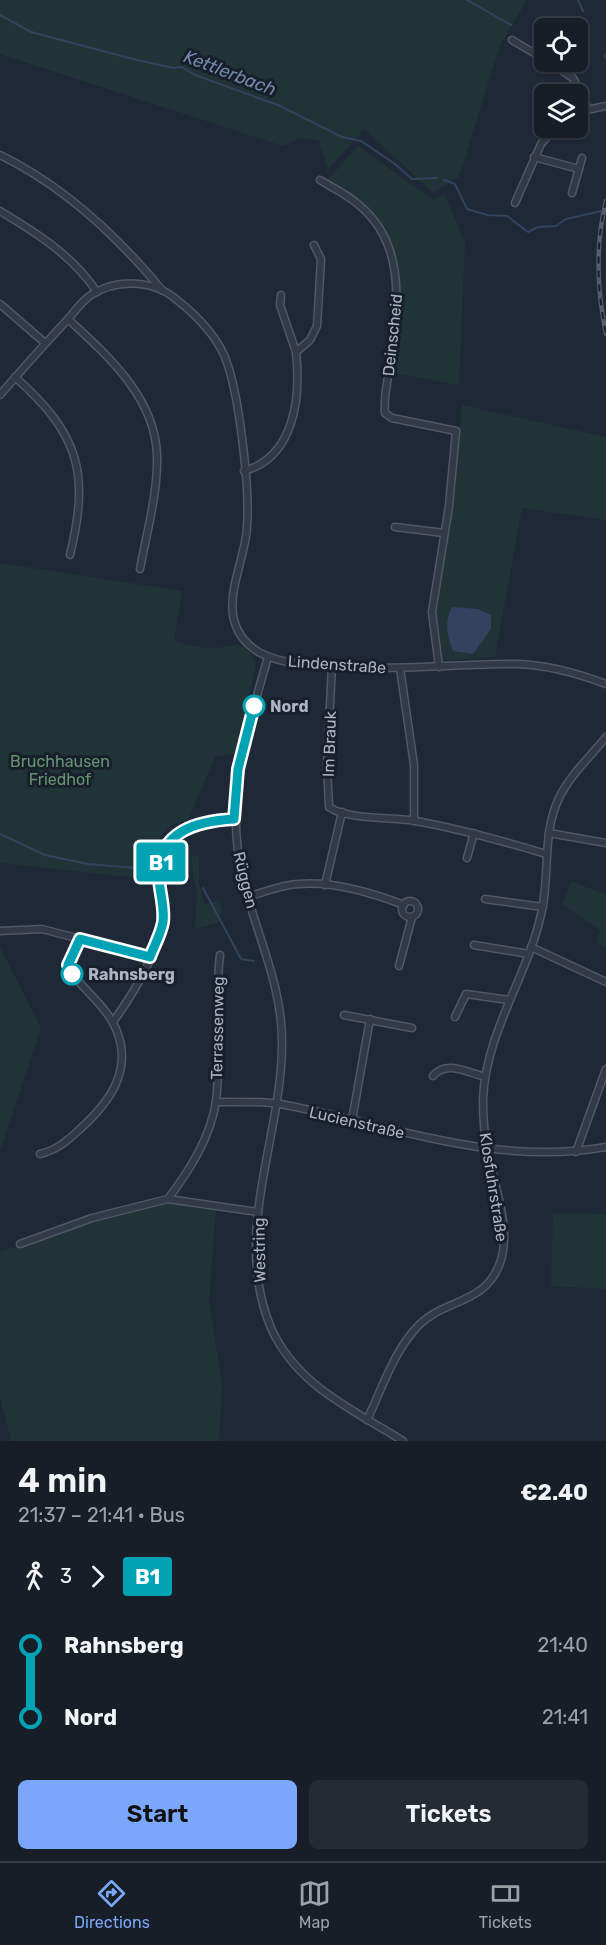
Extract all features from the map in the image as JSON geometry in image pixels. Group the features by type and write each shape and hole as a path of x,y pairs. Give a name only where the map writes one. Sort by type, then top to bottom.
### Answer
{"street":[{"path":"512,40 534,53"},
{"path":"564,72 573,78 576,84"},
{"path":"588,108 606,106"},
{"path":"515,203 534,157 546,138"},
{"name":"Lindenstraße","path":"0,155 32,170 128,251 163,290 186,308 211,334 228,367 244,471 247,531 234,584 232,610 244,639 268,657 332,666 400,668 540,665 573,672 606,684"},
{"path":"534,157 579,169"},
{"path":"572,194 582,158"},
{"name":"Deinscheid","path":"320,180 366,211 380,228 389,246 397,295 386,412 392,418 456,430 444,533"},
{"path":"0,211 39,235 73,262 97,292"},
{"path":"296,352 313,337 317,321 321,259 314,245"},
{"path":"0,394 86,299 97,292 130,283 163,290"},
{"path":"244,471 270,458 286,437 295,404 296,352 280,305 281,295"},
{"path":"0,304 45,343"},
{"path":"68,319 123,374 136,394 154,434 156,478 140,569"},
{"path":"15,377 43,403 59,422 75,460 80,499 70,555"},
{"path":"395,527 444,533 432,612 439,667"},
{"name":"Rüggen","path":"268,657 238,769 234,819 237,851 248,897 270,961 279,1003 282,1046 278,1104"},
{"name":"Im Brauk","path":"332,666 327,803 332,810 342,813"},
{"path":"400,668 414,765 414,821"},
{"name":"Klosfuhrstraße","path":"367,1420 394,1361 414,1330 430,1316 475,1295 490,1280 499,1264 504,1248 504,1229 487,1150 484,1124 485,1077 492,1045 530,951 543,907 546,854 552,815 565,787 606,737"},
{"path":"325,885 342,813 414,821 474,833 546,854"},
{"path":"113,1022 132,995 150,957 163,920 159,871 166,848 179,833 193,825 234,819"},
{"path":"467,858 474,833"},
{"path":"549,833 606,843"},
{"path":"248,897 289,885 325,885 404,905 411,902 417,906 417,911 412,917 399,966"},
{"path":"485,899 543,907"},
{"path":"404,905 403,912 412,917"},
{"path":"0,931 38,929 150,957"},
{"path":"40,1154 53,1151 68,1140 111,1097 121,1065 120,1043 113,1022 68,967 80,939"},
{"path":"474,945 530,951 606,982"},
{"name":"Terrassenweg","path":"216,1102 217,979 220,955"},
{"path":"455,1017 466,994 509,1000"},
{"path":"344,1015 412,1028"},
{"path":"352,1120 370,1019"},
{"path":"433,1076 439,1069 447,1066 485,1077"},
{"path":"576,1152 606,1070"},
{"path":"168,1199 207,1135 216,1102"},
{"name":"Lucienstraße","path":"216,1102 278,1104 487,1150 576,1152 606,1147"},
{"name":"Westring","path":"278,1104 258,1212 257,1276 263,1305 274,1333 296,1367 315,1386 403,1441"},
{"path":"20,1244 92,1218 168,1199 258,1212"}],"green space":[{"path":"0,0 527,0 500,45 459,177 433,193 364,129 328,170 319,141 300,138 283,146 0,54"},
{"path":"358,146 433,200 444,194 465,242 459,385 388,372 394,287 392,264 385,243 372,223 352,204 323,185"},
{"path":"462,405 606,437 606,520 522,508 495,657 442,661 433,602 454,506"},
{"name":"Bruchhausen Friedhof","path":"0,563 182,591 174,641 208,648 240,646 251,654 256,663 237,753 215,757 188,820 169,828 158,841 146,879 0,863"},
{"path":"199,855 199,882 204,904 220,900 222,912 218,923 195,929 197,894 190,856"},
{"path":"571,881 606,895 606,947 596,942 601,931 562,904"},
{"path":"0,947 41,1028 0,1151"},
{"path":"157,1202 216,1208 209,1300 222,1384 219,1441 11,1441 0,1398 0,1252 110,1215"},
{"path":"553,1213 606,1214 606,1289 551,1286"}],"water":[{"path":"452,607 478,609 491,615 491,629 473,654 453,651 447,629 449,612"}],"waterway":[{"path":"467,0 511,25"},
{"path":"578,0 583,11"},
{"name":"Kettlerbach","path":"0,15 31,32 133,59 173,68 182,67 195,75 278,105 342,137 361,141 395,164 412,179 437,178"},
{"path":"444,180 455,184 467,209 487,215 507,216 528,232 538,227 556,226 566,219 606,210"},
{"path":"0,834 45,855 88,864 147,869"},
{"path":"203,888 241,959 254,961"}],"railway":[{"path":"606,201 600,234 598,268 606,334"}],"bus line":[{"name":"B1","path":"72,974 68,965 80,939 150,957 163,920 159,877 163,854 175,837 189,826 207,821 234,819 241,752 254,706"}],"place":[{"name":"Nord","path":"254,706"},
{"name":"Rahnsberg","path":"72,974"}]}
